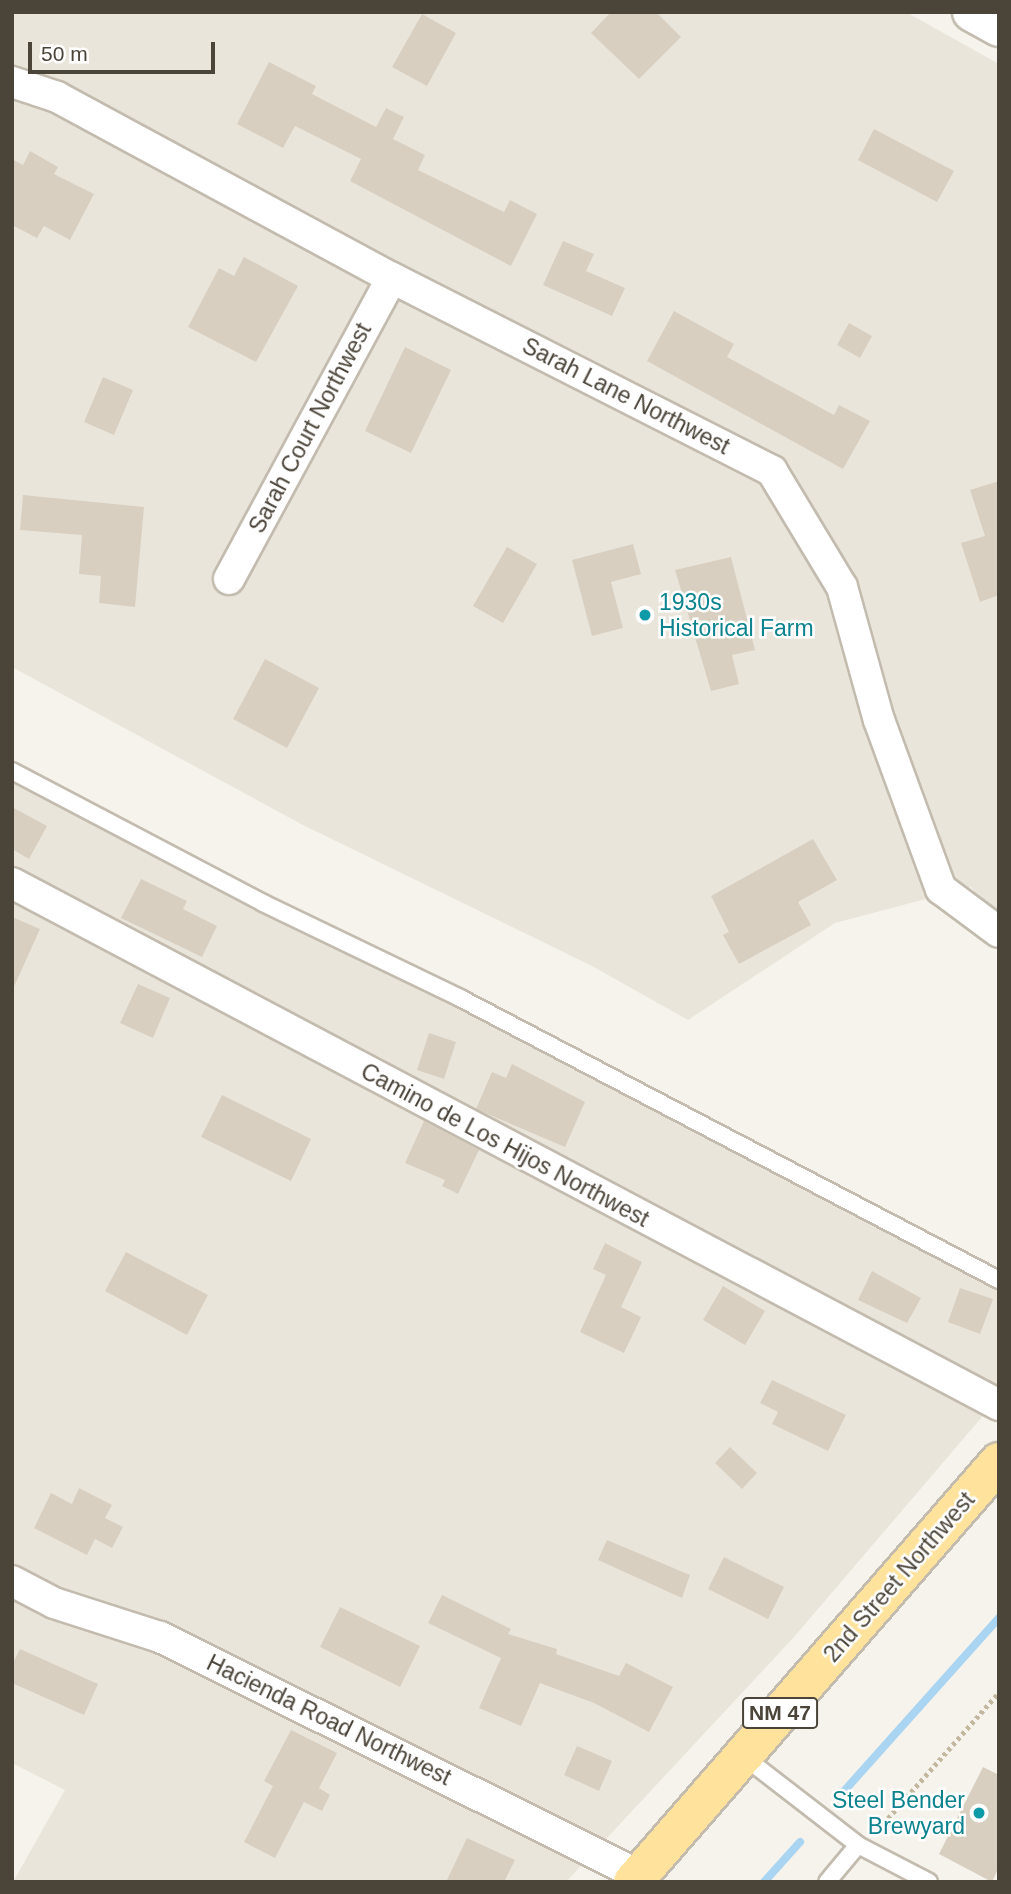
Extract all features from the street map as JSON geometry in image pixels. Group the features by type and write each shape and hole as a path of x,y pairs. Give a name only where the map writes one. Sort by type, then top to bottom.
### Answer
{"main road":[{"name":"2nd Street Northwest","path":"636,1878 999,1462"}],"street":[{"path":"973,12 999,27"},
{"name":"Sarah Lane Northwest","path":"12,82 57,97 392,278 772,471 842,587 879,720 941,889 999,932"},
{"name":"Sarah Court Northwest","path":"229,579 392,278"},
{"name":"Camino de Los Hijos Northwest","path":"12,883 999,1405"},
{"name":"Hacienda Road Northwest","path":"12,1581 54,1603 160,1637 636,1878"}],"lane":[{"path":"12,771 263,903 460,998 999,1280"},
{"path":"743,1756 858,1845 929,1882"},
{"path":"827,1882 858,1845"}],"path":[{"path":"881,1825 999,1692"}],"shaded area":[{"path":"12,12 906,12 999,64 999,916 985,907 971,887 835,923 688,1020 592,966 301,824 12,667"},
{"path":"12,765 999,1289 999,1397 794,1637 566,1882 13,1882 65,1790 12,1763"}],"building":[{"path":"611,12 656,12 681,37 639,79 591,33"},
{"path":"422,14 456,33 427,86 392,67"},
{"path":"269,62 316,86 312,94 376,127 386,108 404,117 393,139 425,155 418,170 504,212 510,200 537,214 511,266 350,181 361,159 295,126 283,148 237,124"},
{"path":"874,129 954,171 937,202 858,160"},
{"path":"30,151 58,167 54,174 94,194 70,240 44,226 37,238 12,225 12,159 23,165"},
{"path":"563,241 594,254 586,271 625,288 612,316 543,285"},
{"path":"244,257 298,286 256,362 188,327 219,268 234,276"},
{"path":"674,311 734,344 727,357 834,415 839,405 870,421 843,469 647,361"},
{"path":"849,323 872,336 860,358 837,345"},
{"path":"405,347 451,370 411,453 365,431"},
{"path":"103,377 133,390 114,435 84,422"},
{"path":"999,481 999,595 980,602 961,543 985,536 970,490"},
{"path":"23,495 144,507 135,607 99,603 101,576 79,574 82,535 20,530"},
{"path":"633,544 641,574 611,582 623,628 592,636 572,560"},
{"path":"507,547 537,564 503,623 473,606"},
{"path":"731,557 755,650 732,655 739,684 711,691 675,570"},
{"path":"265,659 319,688 287,748 233,719"},
{"path":"12,807 47,826 29,859 12,849"},
{"path":"813,839 837,880 798,902 811,925 739,964 723,935 729,932 711,896"},
{"path":"141,879 187,901 183,909 217,926 202,957 121,918"},
{"path":"12,917 40,929 12,991"},
{"path":"138,984 170,998 153,1038 120,1023"},
{"path":"429,1033 456,1042 444,1079 417,1070"},
{"path":"512,1064 585,1102 565,1147 476,1109 492,1072 506,1078"},
{"path":"222,1095 311,1139 291,1181 201,1137"},
{"path":"424,1121 479,1150 458,1194 442,1186 445,1180 405,1163"},
{"path":"605,1243 642,1262 621,1307 641,1317 624,1353 580,1332 606,1275 593,1269"},
{"path":"126,1252 208,1295 187,1335 105,1291"},
{"path":"872,1271 921,1298 907,1323 858,1300"},
{"path":"723,1286 765,1311 745,1345 703,1320"},
{"path":"960,1288 993,1299 980,1334 948,1322"},
{"path":"772,1380 846,1415 828,1451 772,1424 778,1412 760,1403"},
{"path":"730,1447 757,1473 742,1489 715,1463"},
{"path":"79,1488 112,1505 105,1518 123,1527 112,1548 95,1539 87,1555 34,1528 51,1493 72,1504"},
{"path":"607,1540 690,1575 682,1598 598,1560"},
{"path":"724,1557 784,1587 768,1619 708,1589"},
{"path":"442,1595 511,1629 508,1634 557,1649 556,1654 619,1676 626,1663 673,1687 649,1732 594,1703 540,1683 521,1726 479,1708 501,1658 428,1623"},
{"path":"340,1607 420,1646 400,1687 320,1647"},
{"path":"20,1649 98,1684 84,1715 12,1683 12,1665"},
{"path":"291,1730 337,1753 319,1788 330,1795 322,1811 304,1802 275,1858 244,1842 273,1786 264,1781"},
{"path":"577,1746 612,1761 599,1791 564,1775"},
{"name":"Steel Bender Brewyard","path":"983,1767 999,1775 999,1867 992,1882 939,1854"},
{"path":"467,1838 515,1860 504,1882 446,1882"}],"waterway":[{"path":"837,1799 999,1618"},
{"path":"764,1882 800,1842"}],"place":[{"name":"1930s Historical Farm","path":"645,615"},
{"name":"Steel Bender Brewyard","path":"979,1813"}]}
